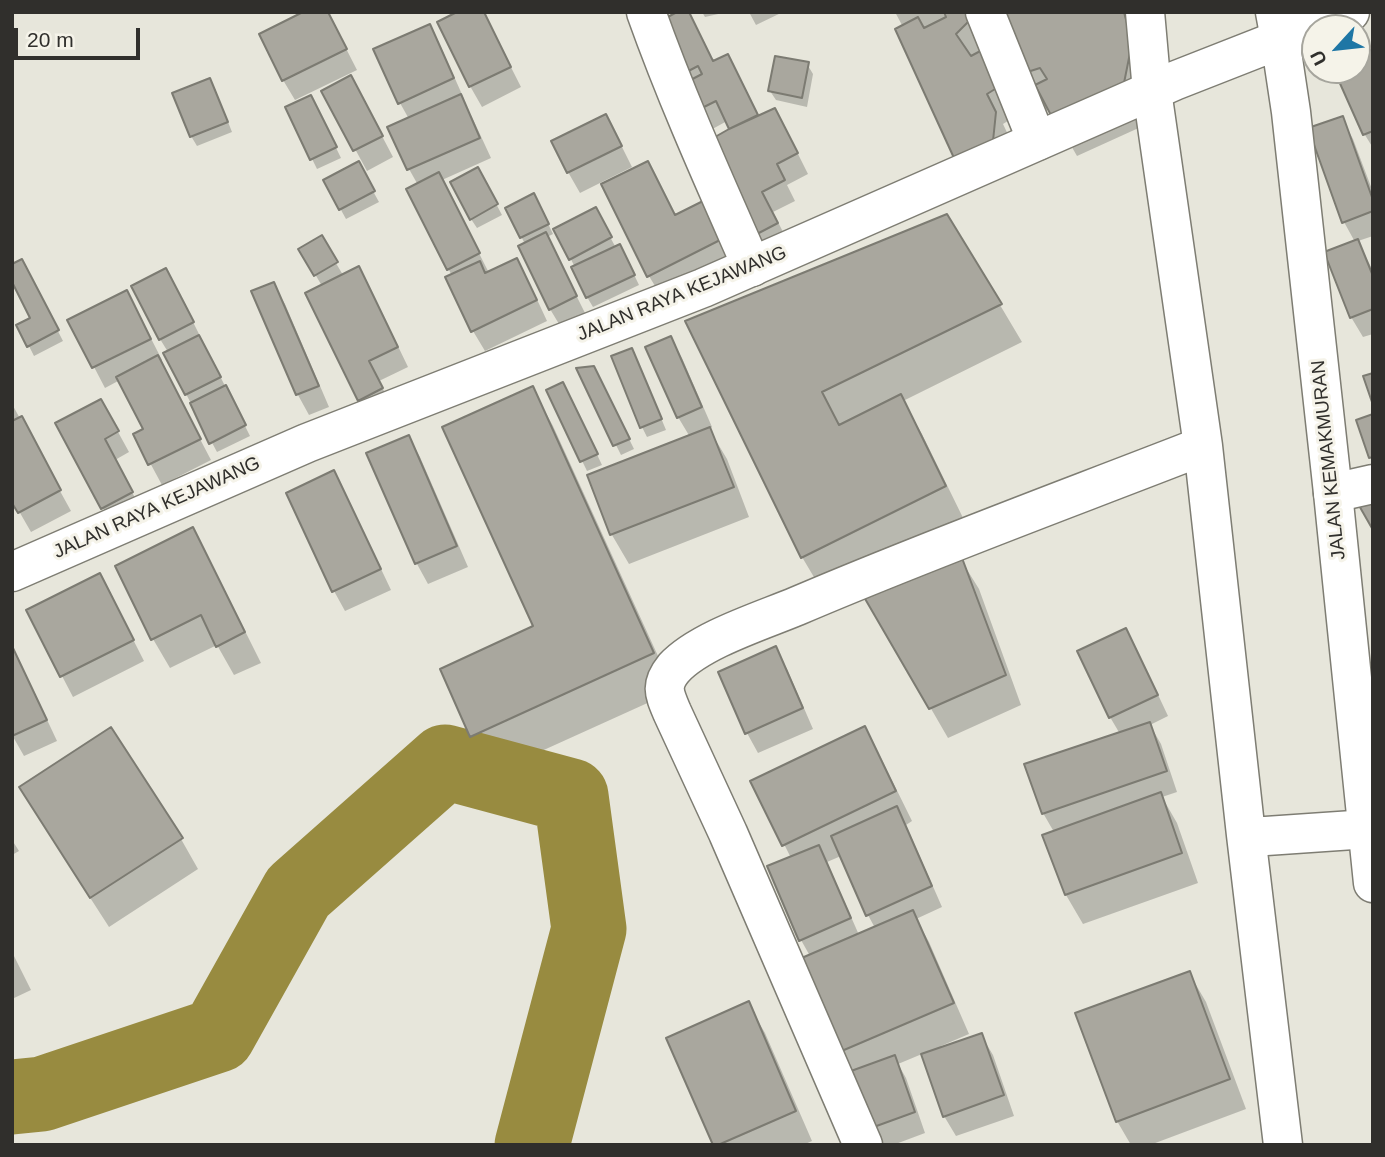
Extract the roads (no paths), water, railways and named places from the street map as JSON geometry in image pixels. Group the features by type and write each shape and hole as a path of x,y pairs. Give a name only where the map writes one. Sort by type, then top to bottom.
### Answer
{"street":[{"path":"646,12 668,71 752,267"},
{"path":"985,12 1037,141"},
{"path":"1145,12 1163,86 1203,446 1256,836 1283,1145"},
{"name":"JALAN RAYA KEJAWANG","path":"12,572 307,443 752,267 1163,86 1275,32 1350,12"},
{"name":"JALAN KEMAKMURAN","path":"1275,32 1291,112 1373,883"},
{"path":"863,1145 728,833 665,696 665,681 676,667 708,643 849,583 1203,446"},
{"path":"1333,493 1373,484"},
{"path":"1256,836 1366,819"}],"waterway":[{"path":"12,1097 42,1094 218,1035 298,892 445,762 571,796 589,929 532,1145"}]}
